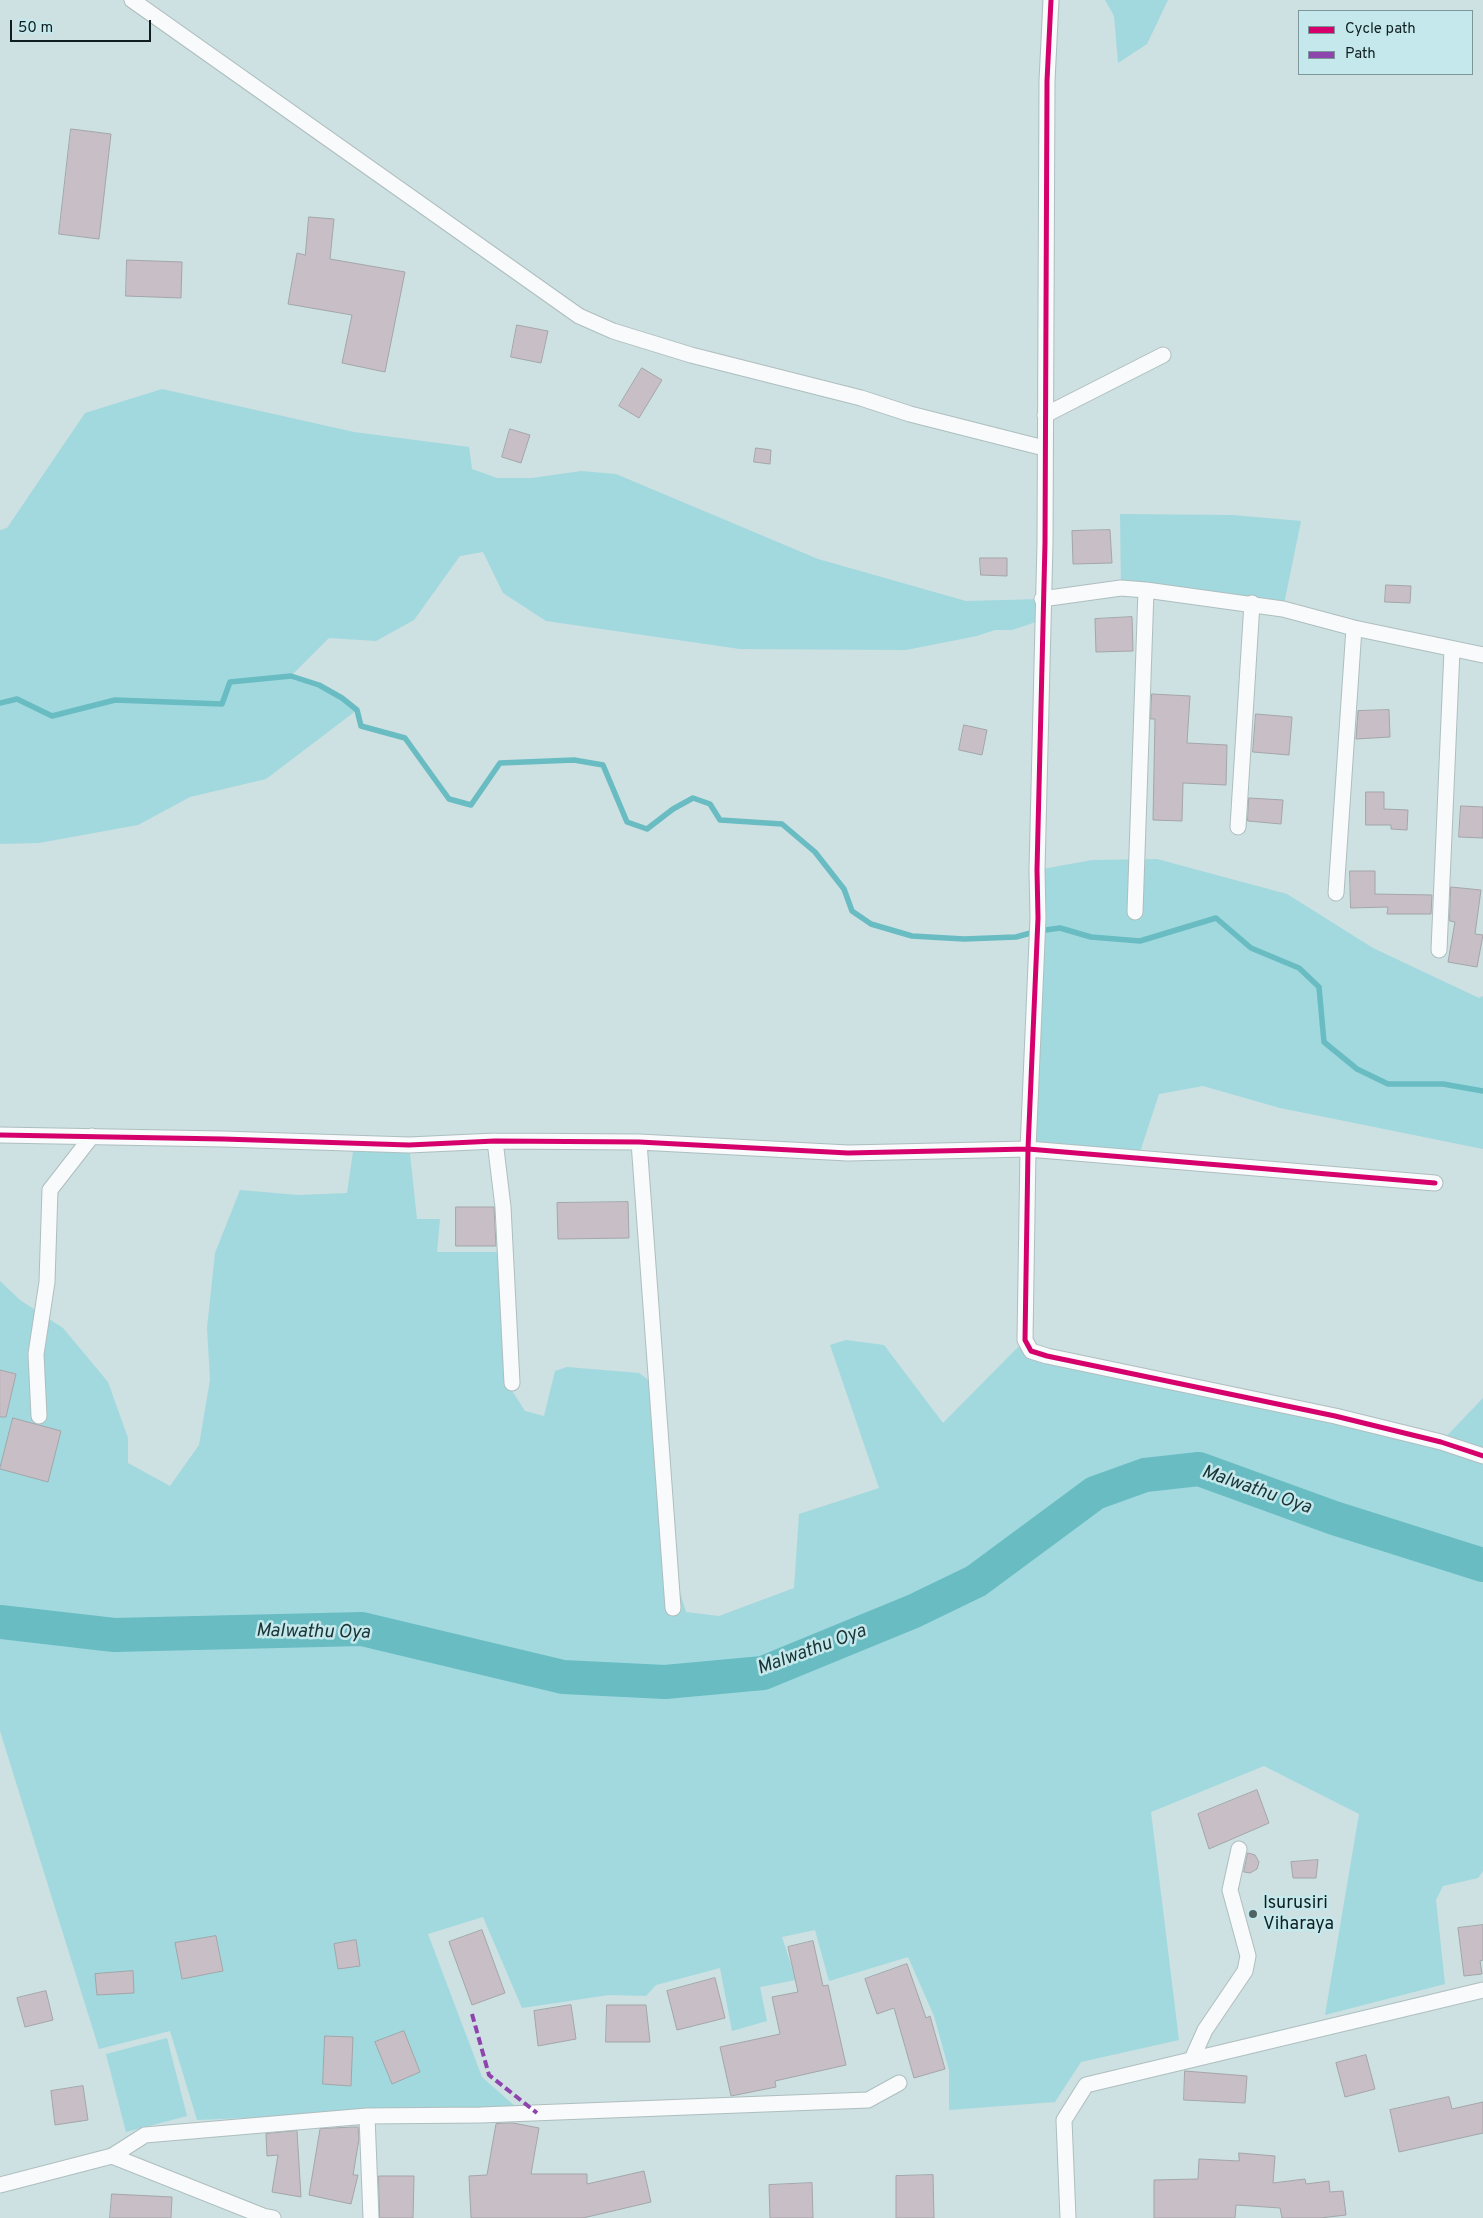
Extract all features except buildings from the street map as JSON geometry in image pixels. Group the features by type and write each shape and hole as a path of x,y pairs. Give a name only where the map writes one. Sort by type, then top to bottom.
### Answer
{"street":[{"path":"132,0 578,316 613,331 691,355 861,398 910,414 1044,448"},
{"path":"1051,0 1047,81 1045,543 1042,599 1037,870 1038,924 1028,1149 1025,1340 1031,1351 1335,1416 1441,1442 1483,1456"},
{"path":"1045,415 1163,355"},
{"path":"1042,599 1121,588 1252,603 1283,609 1354,628 1483,655"},
{"path":"1135,912 1146,590"},
{"path":"1238,827 1252,603"},
{"path":"1336,893 1354,628"},
{"path":"1439,950 1452,650"},
{"path":"0,1135 272,1140 409,1146 496,1141 639,1142 848,1153 1028,1149 1435,1184"},
{"path":"39,1416 36,1354 48,1282 50,1190 92,1136"},
{"path":"496,1141 504,1207 512,1383"},
{"path":"639,1142 673,1608"},
{"path":"1192,2059 1205,2030 1245,1971 1248,1956 1230,1890 1239,1849"},
{"path":"1068,2218 1064,2120 1086,2085 1483,1990"},
{"path":"0,2185 112,2156 145,2135 367,2116 481,2115 868,2100 899,2083"},
{"path":"367,2116 371,2218"},
{"path":"112,2156 263,2216 273,2218"}],"shaded area":[{"path":"1105,0 1168,0 1147,44 1118,63 1114,16"},
{"path":"162,389 354,432 469,447 472,469 497,478 532,478 581,471 616,474 818,559 966,601 1042,599 1042,620 1012,630 995,630 977,636 906,650 740,649 546,621 503,593 483,552 460,556 414,620 376,641 329,638 291,676 319,685 342,698 357,710 266,779 190,797 138,825 39,843 0,844 0,530 7,528 85,413"},
{"path":"1120,514 1233,515 1301,521 1283,609 1121,588"},
{"path":"1157,859 1287,894 1373,948 1479,998 1483,996 1483,1149 1280,1108 1203,1086 1159,1094 1138,1158 1028,1149 1037,870 1092,860"},
{"path":"354,1145 409,1145 417,1219 440,1219 437,1252 501,1252 509,1386 525,1411 544,1416 555,1371 567,1367 639,1373 651,1382 674,1573 686,1612 719,1616 794,1588 799,1514 879,1488 830,1345 846,1340 884,1345 943,1423 1025,1340 1031,1351 1441,1442 1483,1398 1483,1871 1478,1878 1443,1886 1436,1900 1445,1984 1325,2015 1359,1814 1264,1766 1151,1812 1179,2040 1081,2062 1055,2102 949,2110 949,2070 934,2016 908,1957 829,1981 815,1930 782,1937 796,1980 760,1987 767,2021 732,2031 720,1968 656,1985 646,1996 609,1995 522,2008 483,1917 428,1934 482,2077 516,2107 197,2120 170,2031 99,2049 0,1731 0,1281 20,1300 63,1328 108,1382 128,1438 128,1463 170,1486 199,1445 210,1380 207,1328 215,1253 240,1190 298,1195 347,1193"},
{"path":"167,2038 187,2116 126,2132 106,2054"}],"waterway":[{"path":"0,703 17,699 52,716 115,700 222,704 230,682 291,676 319,685 342,698 357,710 361,726 405,738 449,799 471,805 500,763 574,760 603,765 627,822 647,829 673,809 693,798 710,804 720,820 782,824 815,852 844,889 852,911 871,924 912,936 964,939 1016,937 1060,928 1091,937 1140,941 1216,918 1251,948 1299,968 1319,987 1324,1042 1357,1069 1388,1084 1443,1084 1483,1091"},
{"name":"Malwathu Oya","path":"0,1622 114,1635 362,1629 563,1677 665,1682 763,1673 914,1611 976,1581 1095,1493 1145,1475 1199,1469 1334,1518 1483,1565"}],"marked path":[{"path":"472,2014 489,2075 537,2113"}],"cycle path":[{"path":"1051,0 1047,81 1045,543 1037,870 1038,918 1028,1149 1025,1340 1031,1351 1047,1356 1335,1416 1441,1442 1483,1456"},
{"path":"0,1135 409,1145 495,1141 639,1142 848,1153 1028,1149 1435,1183"}],"place":[{"name":"Isurusiri Viharaya","path":"1253,1914"}]}
